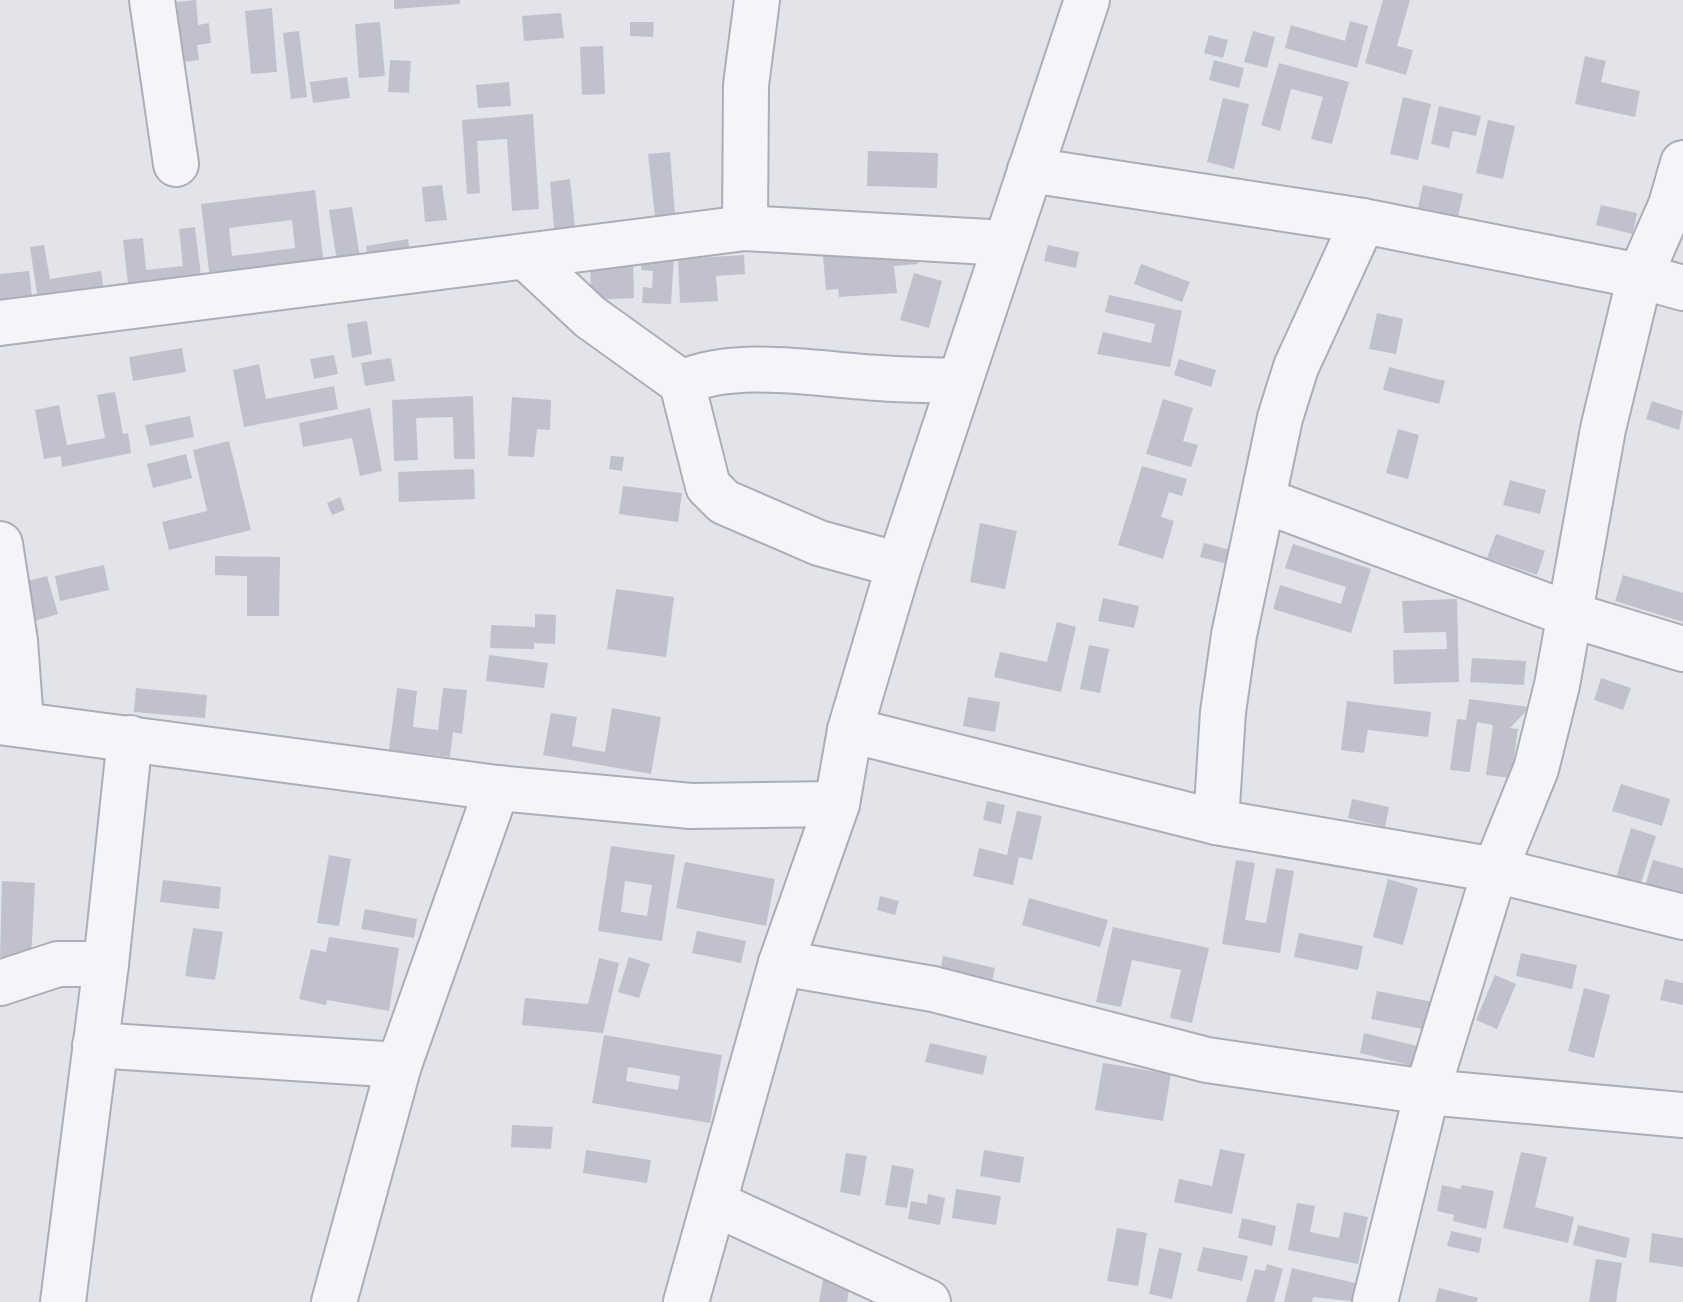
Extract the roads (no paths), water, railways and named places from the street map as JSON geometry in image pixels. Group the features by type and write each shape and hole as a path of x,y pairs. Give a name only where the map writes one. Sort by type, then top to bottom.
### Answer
{"street":[{"path":"152,0 176,164"},
{"path":"745,228 746,85 757,0"},
{"path":"686,1302 716,1204 781,963 837,804 850,730 899,565 1087,0"},
{"path":"1375,1302 1427,1092 1495,870 1536,769 1571,615 1603,429 1640,276 1671,205 1683,163"},
{"path":"1030,170 1363,221 1640,276 1683,288"},
{"path":"1216,822 1229,666 1280,418 1296,367 1363,221"},
{"path":"0,323 745,228 1006,243"},
{"path":"526,257 590,317 682,383 708,486 724,502 819,543 899,565"},
{"path":"682,383 703,373 797,369 877,378 960,381"},
{"path":"1263,500 1571,615 1683,649"},
{"path":"0,544 15,641 10,722 497,788 691,806 837,804"},
{"path":"850,730 1216,822 1495,870 1683,917"},
{"path":"63,1302 106,964 130,738"},
{"path":"334,1302 399,1065 497,788"},
{"path":"781,963 933,989 1207,1060 1427,1092 1683,1115"},
{"path":"0,983 58,964 106,964"},
{"path":"95,1045 399,1065"},
{"path":"716,1204 928,1302"}]}
